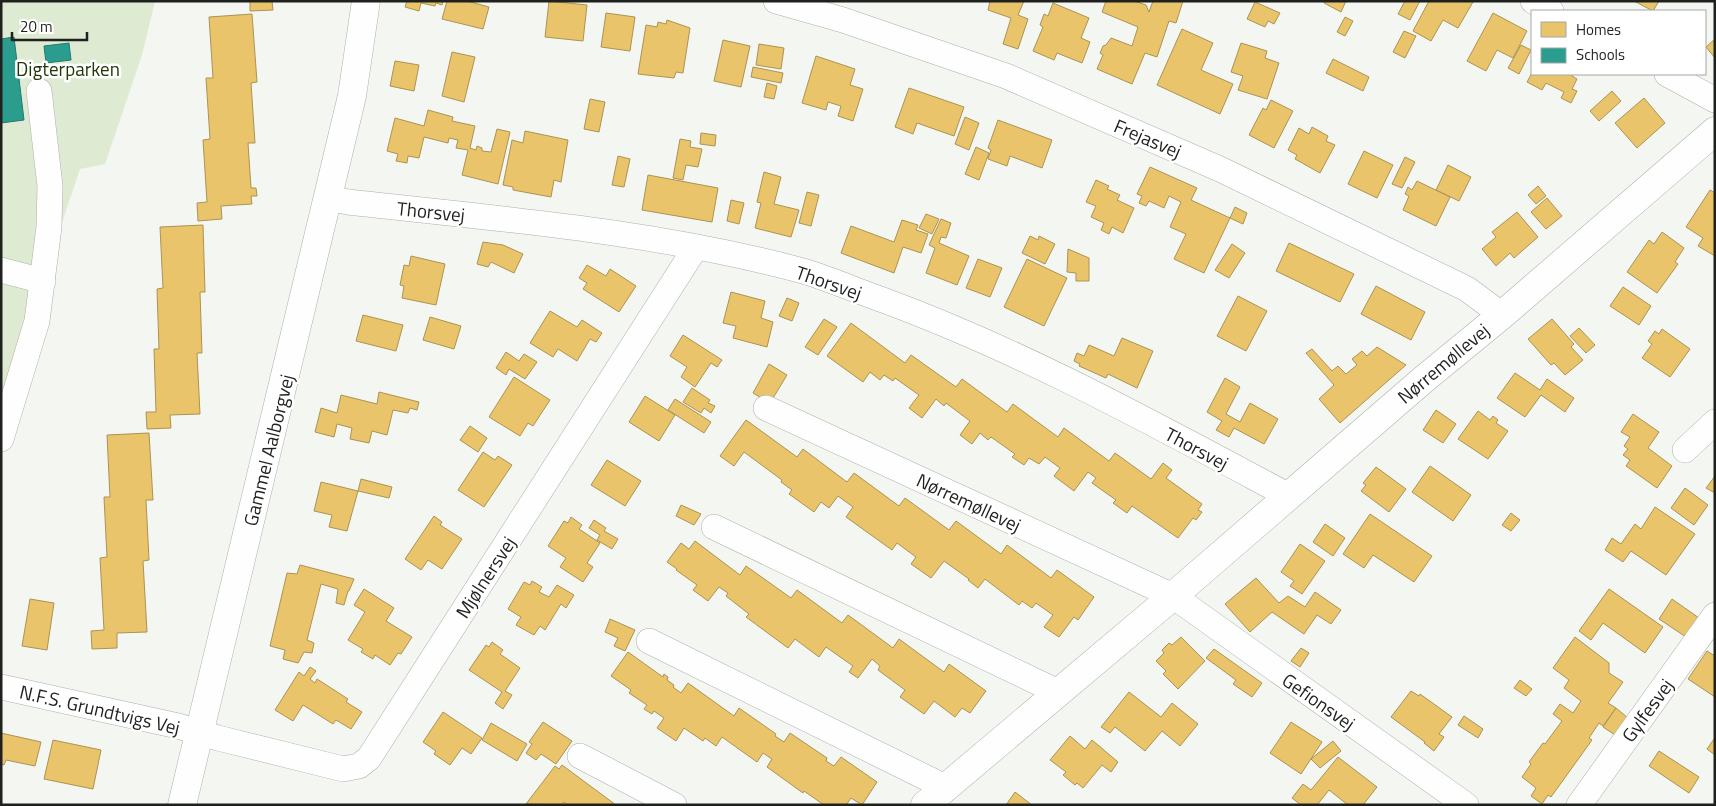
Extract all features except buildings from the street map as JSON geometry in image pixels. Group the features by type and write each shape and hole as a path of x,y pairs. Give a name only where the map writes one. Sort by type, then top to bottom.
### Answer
{"street":[{"name":"Gammel Aalborgvej","path":"182,805 352,96 366,1"},
{"name":"Gammel Aalborgvej","path":"352,96 372,46 384,1"},
{"name":"Frejasvej","path":"776,1 843,20 1006,76 1231,174 1468,289 1502,315"},
{"path":"1533,1 1549,10"},
{"path":"1669,75 1715,100"},
{"path":"1,439 37,321 43,281 49,226 50,186 39,91"},
{"name":"Nørremøllevej","path":"649,641 935,796 1173,596 1715,131"},
{"name":"Thorsvej","path":"328,198 348,202 579,228 696,247 805,272 932,319 1054,373 1289,496"},
{"name":"Mjølnersvej","path":"199,732 343,768 359,766 369,758 696,247"},
{"path":"1,270 43,281"},
{"name":"Nørremøllevej","path":"766,408 1173,596"},
{"path":"1685,450 1715,422"},
{"path":"714,526 1058,692"},
{"name":"Gefionsvej","path":"1173,596 1466,805"},
{"name":"Gylfesvej","path":"1579,805 1715,615"},
{"name":"N.F.S. Grundtvigs Vej","path":"1,687 199,732"},
{"path":"580,756 674,805"}],"green space":[{"name":"Digterparken","path":"1,1 155,1 142,55 105,164 80,169 1,404"}]}
